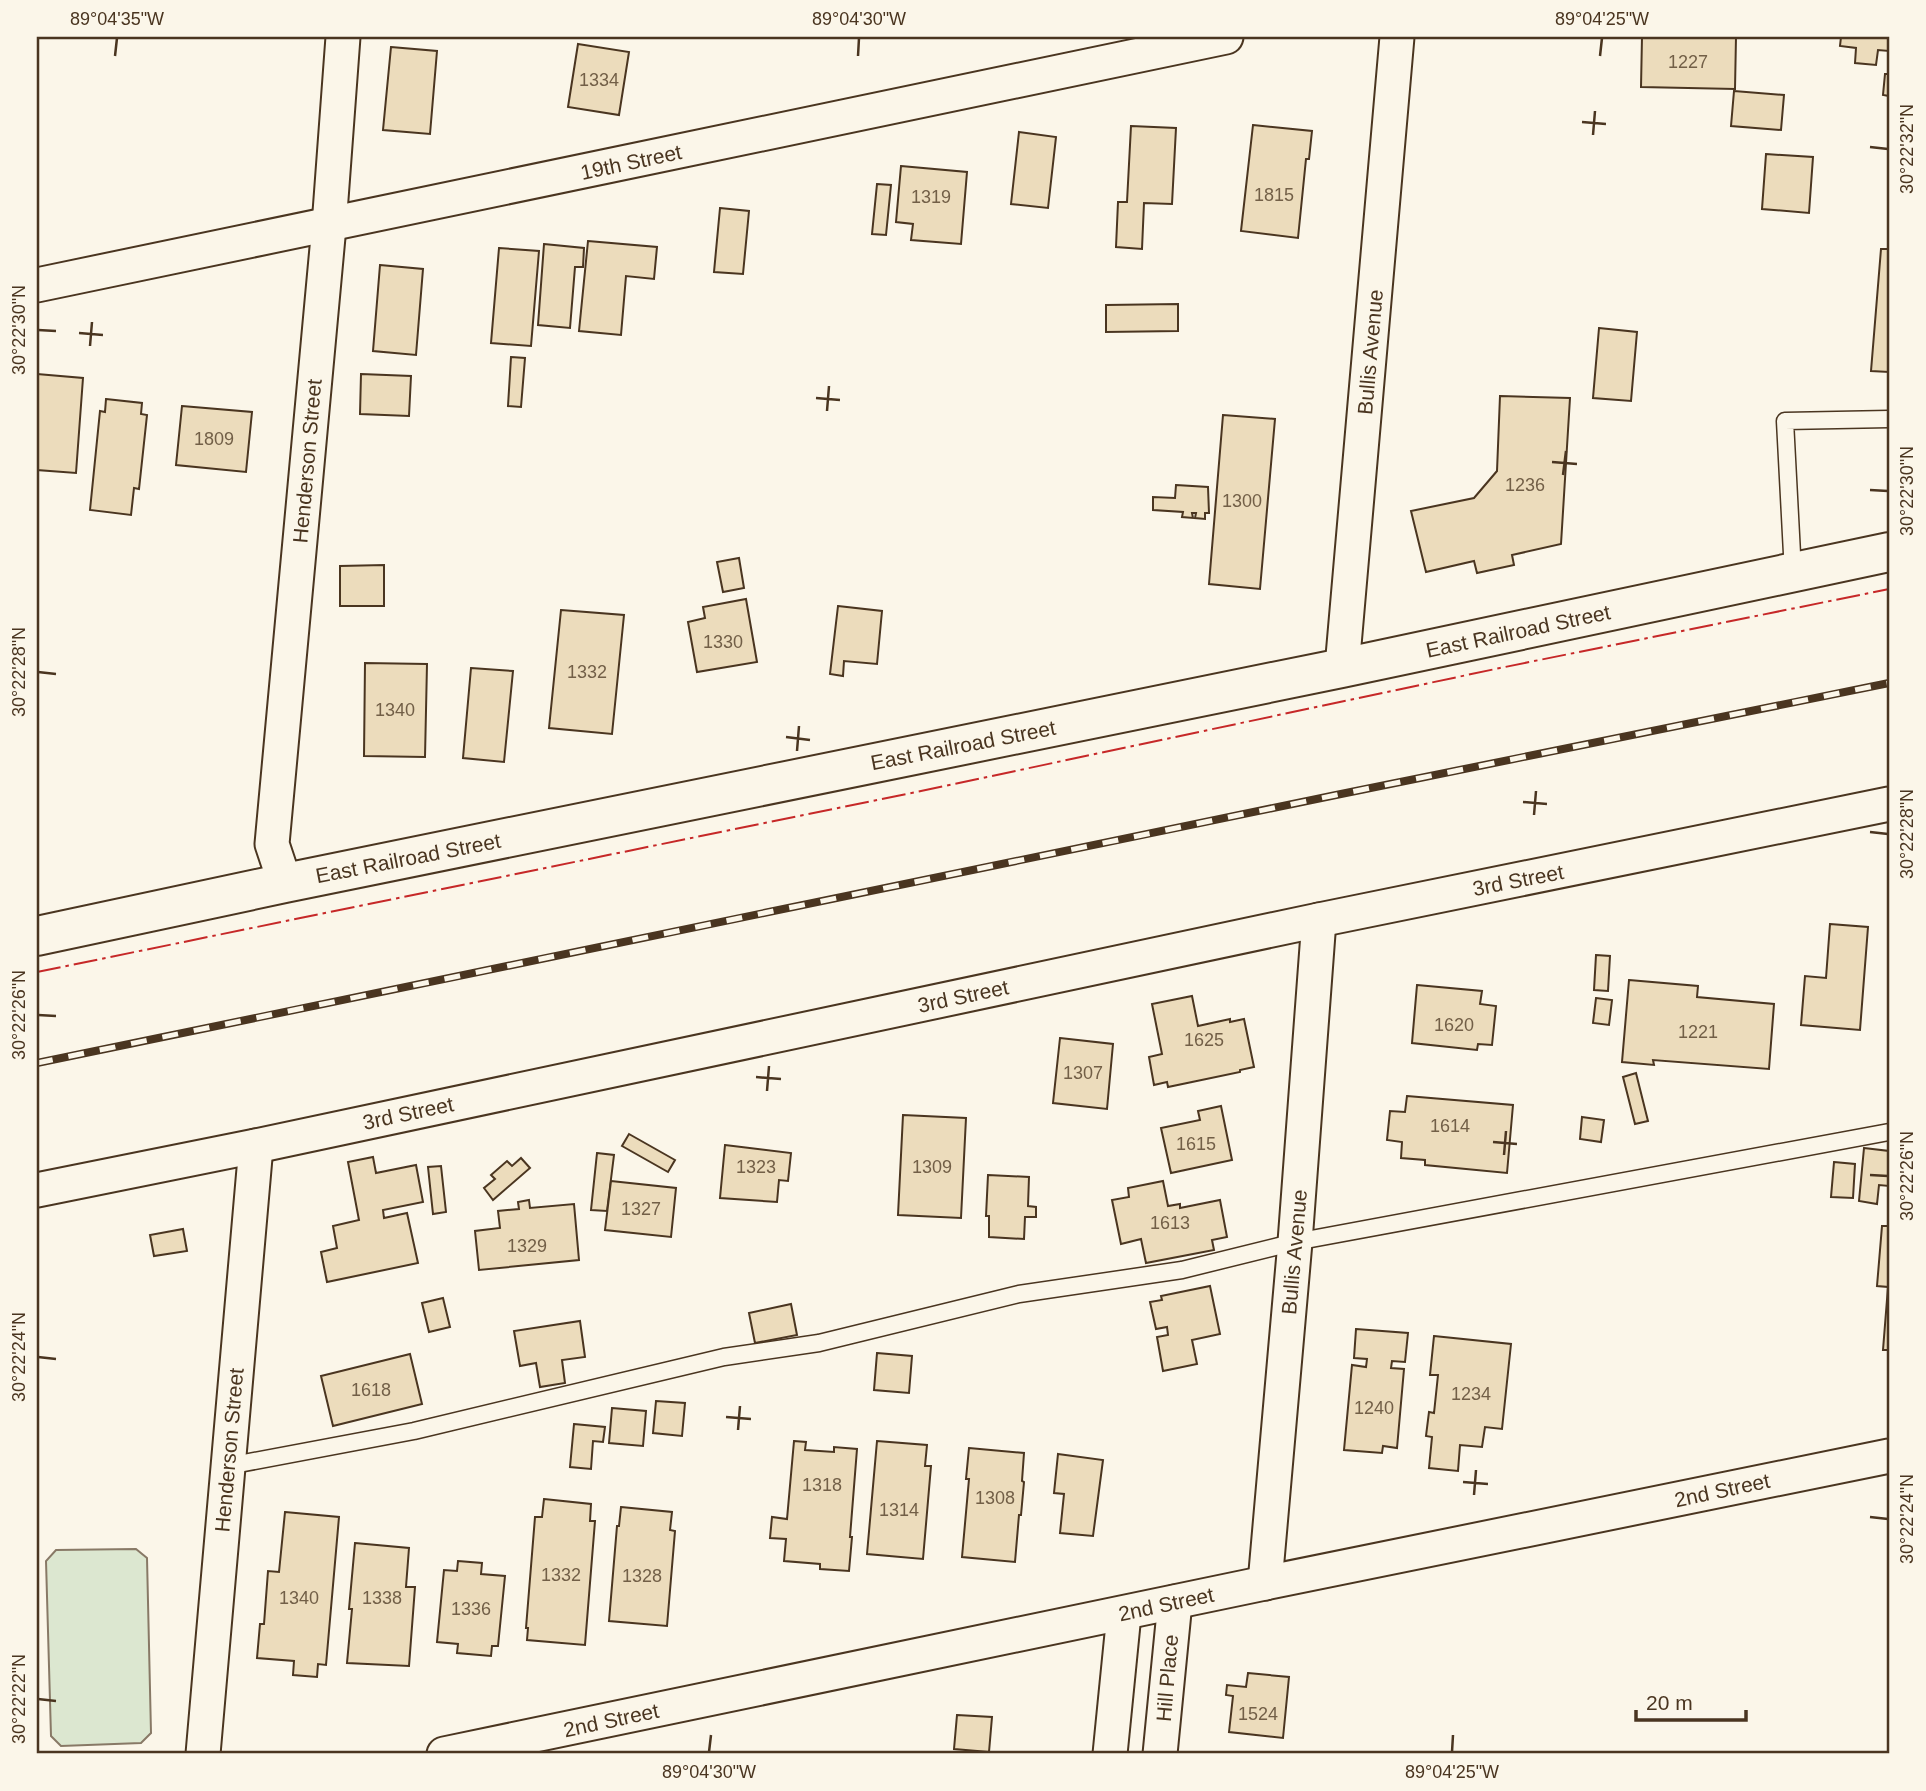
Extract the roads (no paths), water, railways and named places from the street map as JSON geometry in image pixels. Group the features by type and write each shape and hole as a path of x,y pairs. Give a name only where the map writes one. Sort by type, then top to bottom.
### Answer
{"street":[{"name":"Henderson Street","path":"285,883 272,844 329,226 343,37"},
{"name":"19th Street","path":"37,285 1226,37"},
{"name":"Bullis Avenue","path":"1342,668 1397,37"},
{"name":"East Railroad Street","path":"37,936 1342,668 1889,552"},
{"name":"3rd Street","path":"37,1190 1319,920 1889,804"},
{"name":"Bullis Avenue","path":"1265,1583 1296,1242 1319,920"},
{"name":"Henderson Street","path":"202,1754 256,1146"},
{"name":"2nd Street","path":"444,1754 1889,1456"},
{"name":"Hill Place","path":"1160,1754 1175,1602"},
{"path":"1110,1754 1124,1614"}],"lane":[{"path":"1793,573 1785,421 1889,419"},
{"path":"228,1466 414,1431 724,1357 820,1343 1019,1294 1182,1270 1296,1242 1889,1132"}],"railway":[{"path":"37,1063 1889,683"}]}
